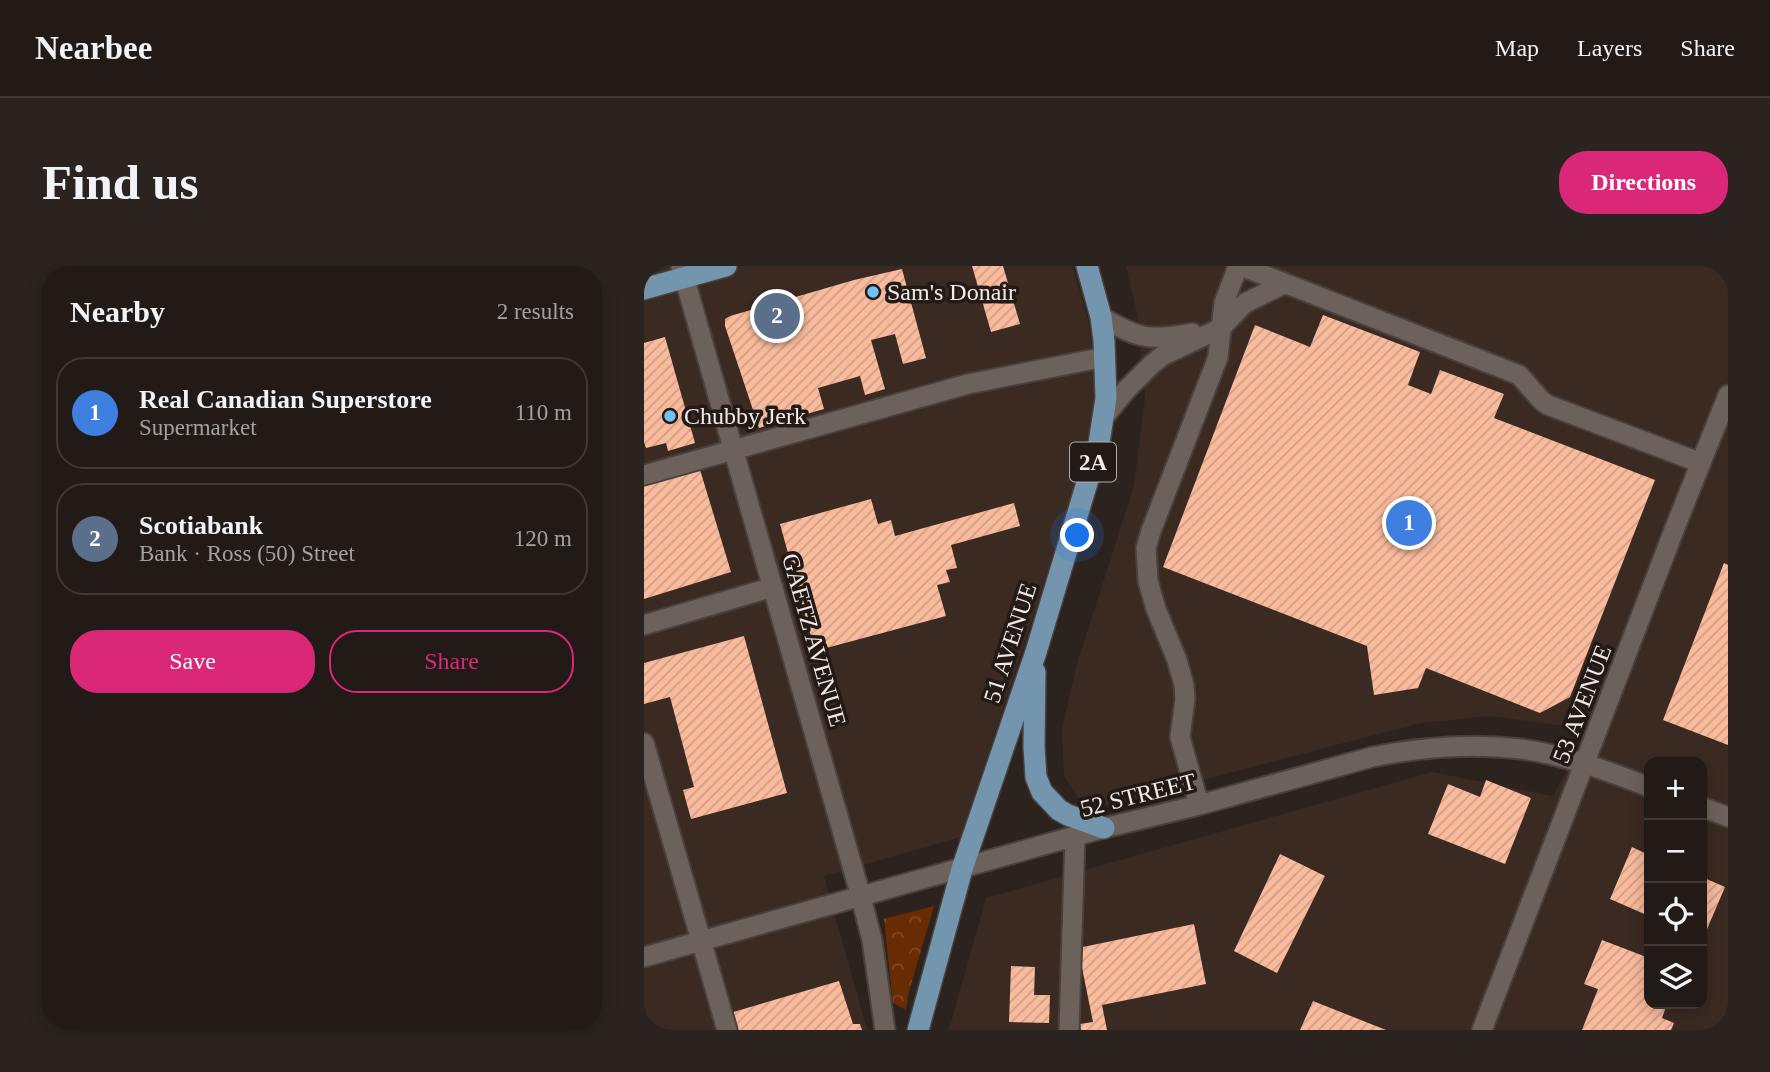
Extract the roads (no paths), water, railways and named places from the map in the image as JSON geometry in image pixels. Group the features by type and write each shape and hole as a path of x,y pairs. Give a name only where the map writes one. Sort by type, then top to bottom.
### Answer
{"main road":[{"path":"644,289 683,272 726,266"},
{"name":"51 AVENUE","path":"918,1030 962,869 1035,652 1099,443 1106,398 1105,358 1101,317 1091,271"},
{"path":"1035,652 1036,778 1047,799 1059,810 1104,828"}],"street":[{"path":"1199,805 1180,737 1184,685 1153,600 1148,581 1146,548 1218,357 1227,292 1239,266 1519,375 1548,405 1701,463"},
{"name":"GAETZ AVENUE","path":"683,272 861,897 872,940 884,1030"},
{"path":"1104,418 1126,390 1157,360 1220,328 1245,303 1284,284"},
{"path":"1101,317 1128,332 1153,338 1174,337 1220,328"},
{"path":"644,475 968,384 1105,358"},
{"name":"53 AVENUE","path":"1482,1030 1728,395"},
{"path":"644,625 773,587"},
{"path":"644,743 727,1030"},
{"name":"52 STREET","path":"644,957 1104,828 1372,757 1429,748 1493,747 1524,750 1585,765 1644,785"},
{"path":"1707,809 1728,817"},
{"path":"1069,1030 1075,836"}],"place":[{"name":"Sam's Donair","path":"873,292"},
{"name":"Scotiabank","path":"777,316"},
{"name":"Chubby Jerk","path":"670,416"},
{"name":"Real Canadian Superstore","path":"1409,523"}]}
